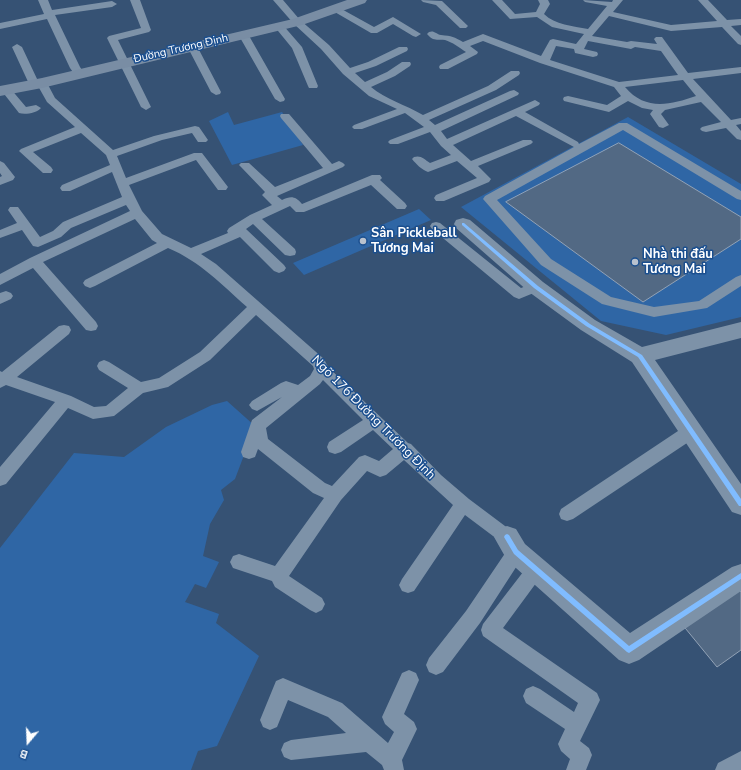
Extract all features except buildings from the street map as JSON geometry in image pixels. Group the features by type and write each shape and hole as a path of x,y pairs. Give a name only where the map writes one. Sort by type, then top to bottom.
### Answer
{"main road":[{"name":"Đường Trương Định","path":"3,90 297,22 360,0"}],"street":[{"path":"463,224 536,287 588,325 640,356 741,504"},
{"path":"640,356 741,330"},
{"name":"Ngõ 176 Đường Trương Định","path":"512,544 536,569 629,650 741,576"}],"lane":[{"path":"43,0 79,73"},
{"path":"134,0 146,30 112,38 125,62 146,108"},
{"path":"278,0 297,22 325,47 347,72 373,94 406,109 422,119 433,129 445,144 485,178 440,198"},
{"path":"426,0 441,2 463,26"},
{"path":"497,0 513,17 539,14"},
{"path":"539,14 544,4 543,0"},
{"path":"588,0 617,2"},
{"path":"703,0 723,24 741,42"},
{"path":"579,47 587,35 617,2"},
{"path":"0,26 49,14 112,4"},
{"path":"336,9 374,31 393,20 416,34"},
{"path":"607,13 671,28 741,22"},
{"path":"539,14 543,19 550,23 587,35 631,46 631,44 665,48"},
{"path":"279,26 297,47 313,86"},
{"path":"243,34 280,99"},
{"path":"432,34 439,38 446,37 473,52 444,67"},
{"path":"463,46 483,37 544,60 618,85 741,70"},
{"path":"659,39 686,77 741,137"},
{"path":"544,60 553,42 579,47"},
{"path":"192,46 216,92"},
{"name":"Ngõ 176 Đường Trương Định","path":"17,47 38,83 51,100 111,154 124,183 129,199 157,237 191,253 211,267 319,363 322,370 405,449 435,480 512,544"},
{"path":"579,47 579,51 593,54"},
{"path":"347,72 372,64 403,49"},
{"path":"364,86 391,74 406,64"},
{"path":"422,119 492,88 515,73"},
{"path":"618,85 627,98 645,106 661,108 680,105 704,97"},
{"path":"3,90 23,111 36,108"},
{"path":"394,142 433,129 514,93"},
{"path":"568,99 608,109 627,98"},
{"path":"445,144 535,103"},
{"path":"661,108 655,114 663,125"},
{"path":"358,127 406,109"},
{"path":"516,111 574,144"},
{"path":"280,206 268,195 334,167 285,116"},
{"path":"706,129 728,123 741,122"},
{"path":"741,196 623,125 489,200 546,262 607,301 654,312 702,305 741,280"},
{"path":"47,170 25,151 82,128"},
{"path":"111,154 158,138 195,129 202,140"},
{"path":"471,165 527,142"},
{"path":"124,183 198,154 222,187"},
{"path":"418,159 428,168 460,156"},
{"path":"0,165 10,177 0,181"},
{"path":"245,165 274,192"},
{"path":"66,188 116,167"},
{"path":"191,253 236,234 233,231 254,218 292,200 300,209 374,179 401,206"},
{"path":"14,210 38,243 57,234 67,225 129,199"},
{"path":"0,280 35,261 138,213"},
{"path":"238,228 275,270 292,256 254,218"},
{"path":"1,234 24,225"},
{"path":"436,226 519,294 536,287"},
{"path":"90,284 167,243"},
{"path":"35,261 48,278 75,304 91,326"},
{"path":"1,379 66,400 94,413 109,412 139,388 163,383 205,356 256,308"},
{"path":"1,379 64,330"},
{"path":"104,366 139,388"},
{"path":"249,452 258,428 258,424 315,380 322,370"},
{"path":"257,405 286,387 299,391"},
{"path":"0,479 66,400"},
{"path":"335,447 374,421"},
{"path":"258,428 261,442 319,488 335,495"},
{"path":"567,514 684,436 693,432"},
{"path":"279,575 335,495 365,462 380,470 405,449"},
{"path":"412,585 463,504"},
{"path":"436,665 473,617 512,544"},
{"path":"239,562 279,575"},
{"path":"536,569 490,630 590,700 568,744 582,754 576,770"},
{"path":"279,575 281,581 316,604"},
{"path":"270,720 283,688 335,710 392,764 407,729 392,717 409,680"},
{"path":"533,696 577,726"},
{"path":"291,750 369,741"},
{"path":"725,770 741,761"}],"shaded area":[{"path":"228,112 234,125 282,112 303,145 232,165 209,121"},
{"name":"Nhà thi đấu Tương Mai","path":"628,117 741,184 741,317 666,335 601,321 461,207"},
{"name":"Sân Pickleball Tương Mai","path":"419,209 431,220 304,275 293,263"},
{"path":"227,401 255,426 235,479 221,490 224,500 210,524 203,556 219,562 206,588 195,584 185,602 219,614 216,623 259,656 217,746 198,751 191,770 0,770 0,548 74,453 124,457 166,427 212,405"}],"cycle path":[{"path":"463,224 536,287 588,325 640,356 741,504"},
{"path":"507,537 516,552 629,650 741,576"}],"place":[{"name":"Sân Pickleball Tương Mai","path":"363,241"},
{"name":"Nhà thi đấu Tương Mai","path":"635,262"}]}
